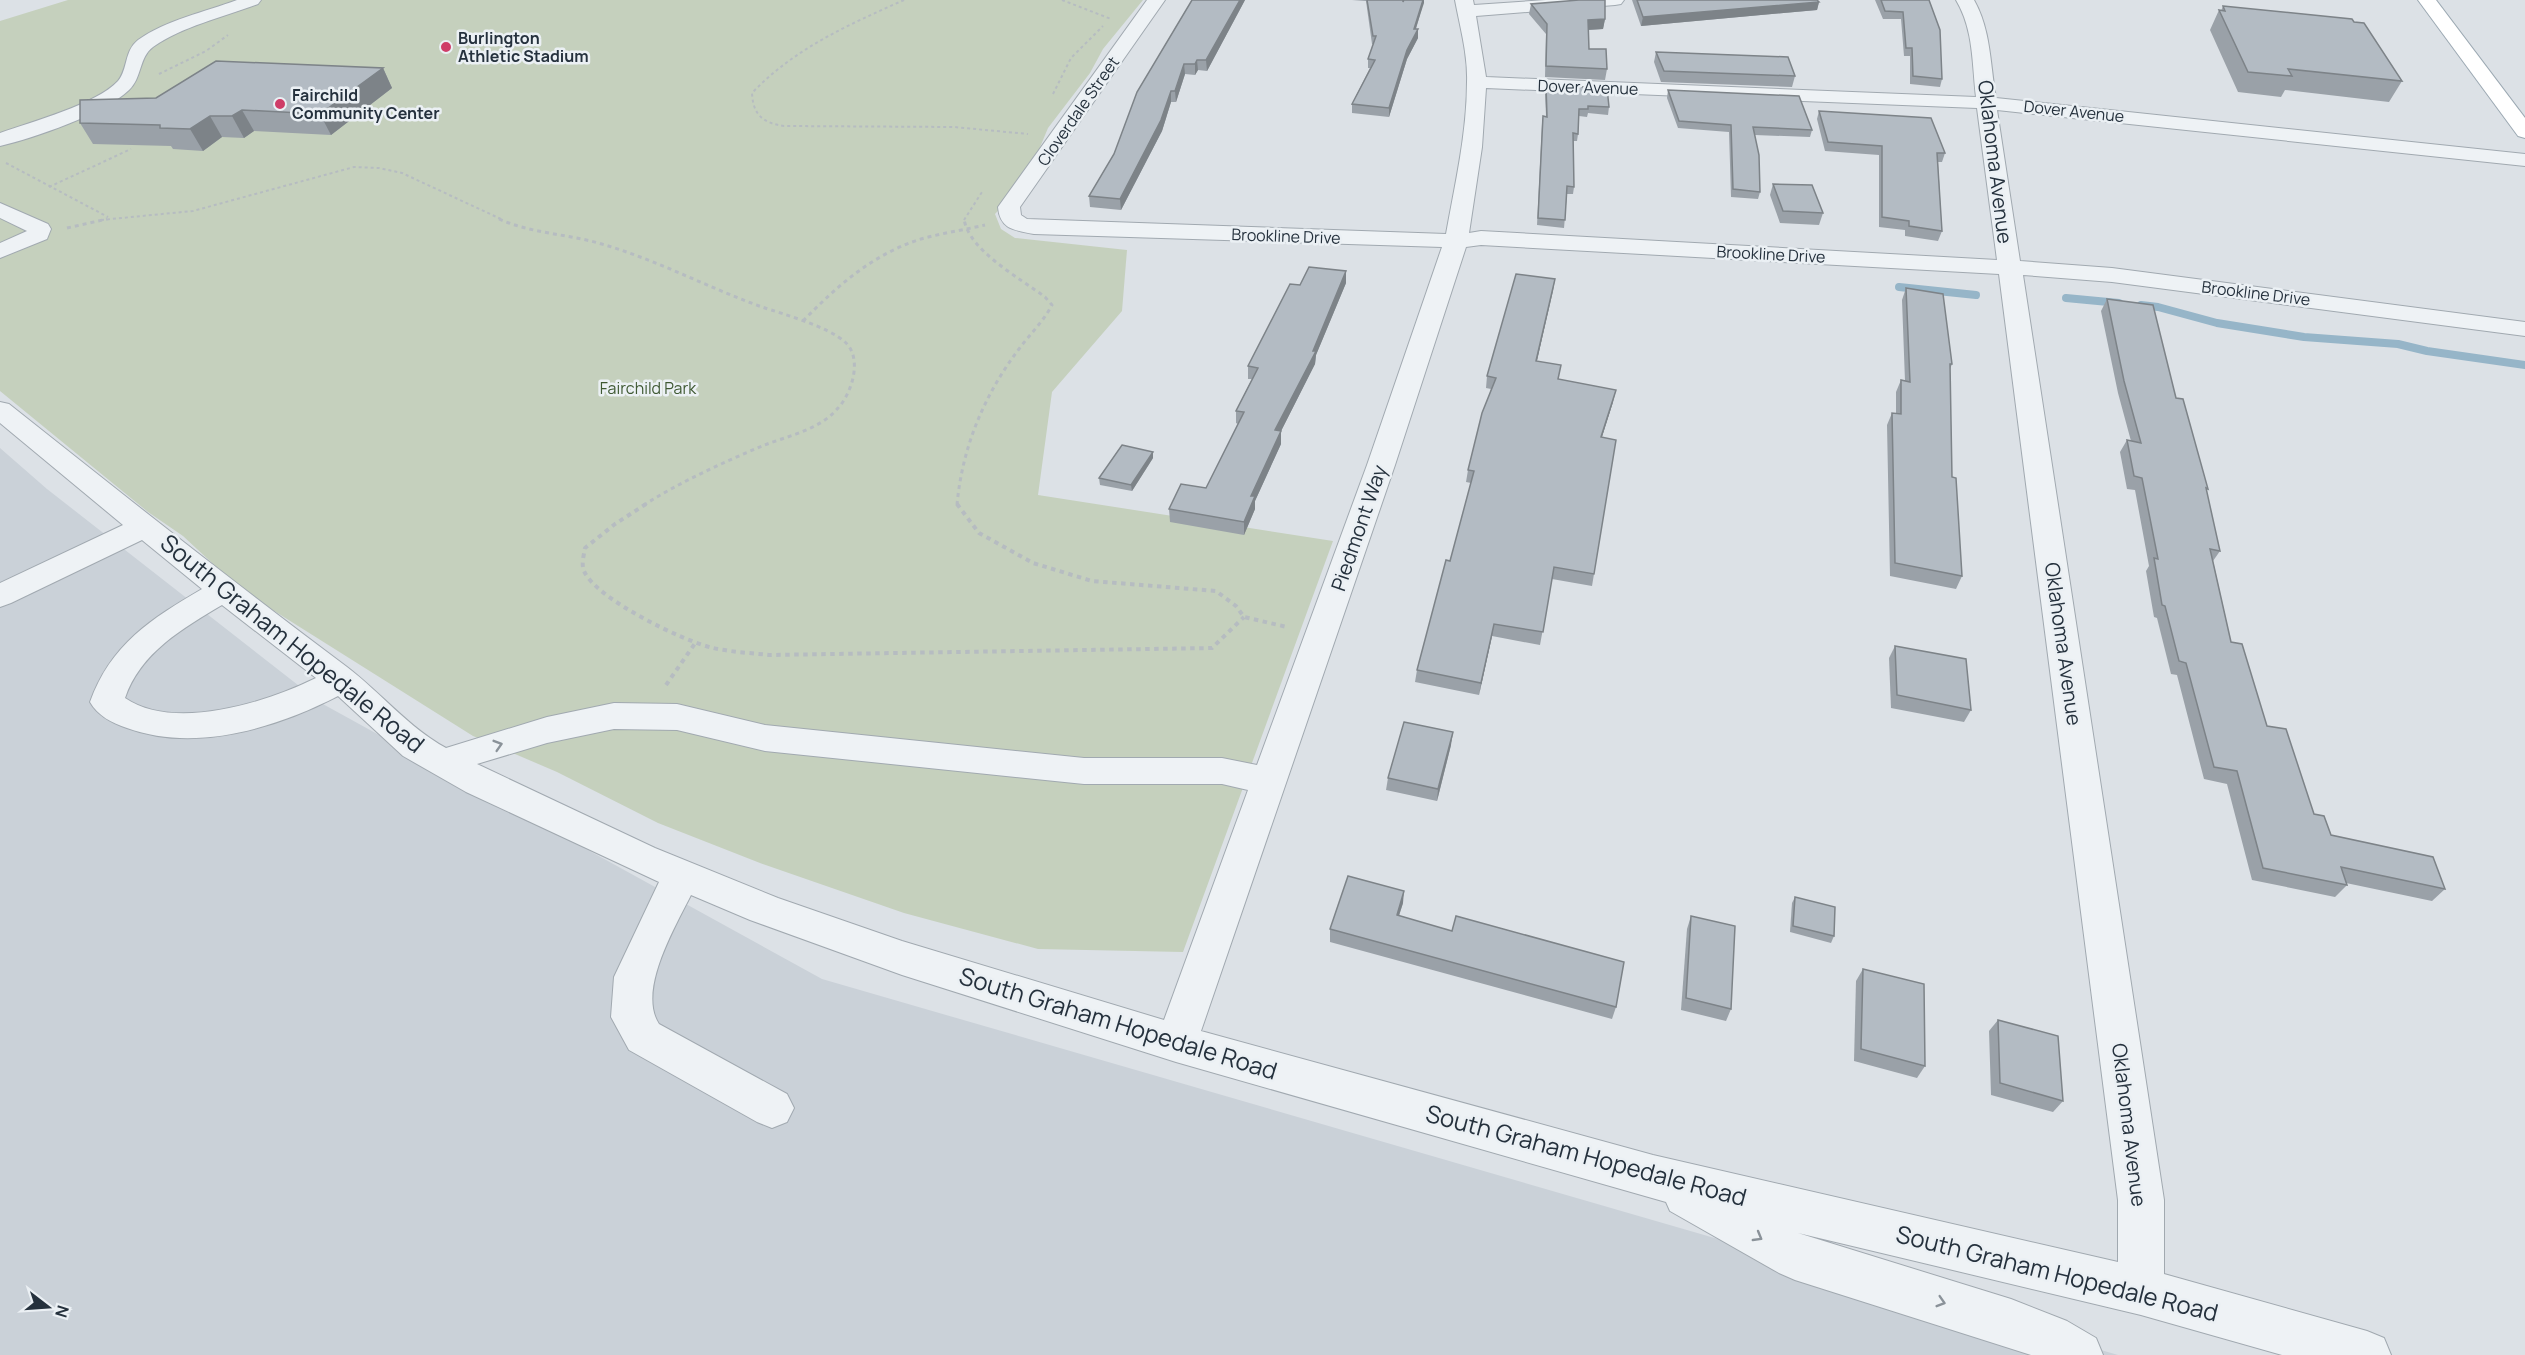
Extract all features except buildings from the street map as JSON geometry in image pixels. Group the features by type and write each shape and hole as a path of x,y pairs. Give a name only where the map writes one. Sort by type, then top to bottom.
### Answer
{"main road":[{"path":"2427,0 2517,111 2525,132"}],"street":[{"path":"0,140 96,103 115,92 130,78 136,53 149,42 252,0"},
{"name":"Cloverdale Street","path":"1015,222 1010,218 1009,207 1156,0"},
{"path":"1466,5 1615,0"},
{"name":"Oklahoma Avenue","path":"1965,0 1977,22 1981,36 1980,57 1988,103 2008,267 2141,1200 2141,1291"},
{"name":"Piedmont Way","path":"1176,1044 1381,465 1456,242 1472,147 1477,82 1466,5"},
{"name":"Dover Avenue","path":"1477,82 1988,103 2525,160"},
{"path":"0,210 40,229 39,234 0,251"},
{"name":"Brookline Drive","path":"1015,222 1034,227 1456,242 1481,238 2008,267 2112,275 2525,329"},
{"name":"South Graham Hopedale Road","path":"5,420 145,526 223,590 341,680 415,747 479,782 642,859 764,909 902,958 1176,1044 1653,1177 2141,1291 2367,1355"},
{"path":"0,596 145,526"},
{"path":"223,590 168,624 141,646 111,685 107,702 114,709 149,722 171,726 196,724 269,712 341,680"},
{"path":"442,762 547,730 614,716 677,717 765,738 1084,771 1222,771 1269,781"},
{"path":"682,875 634,977 631,1017 644,1037 772,1108"},
{"path":"1653,1177 1795,1257 2011,1323 2050,1338 2079,1355"}],"path":[{"path":"903,0 827,34 762,81 752,93 752,106 756,115 773,124 784,126 954,127 1028,134"},
{"path":"1062,0 1112,19"},
{"path":"1048,103 1063,78 1071,58 1089,39 1119,14"},
{"path":"1021,143 1031,128"},
{"path":"49,187 131,149"},
{"path":"1,158 49,187 111,218"},
{"path":"39,234 111,218 192,211 322,174 354,167 379,168 402,173 506,222 603,244 648,259 724,293 802,321 846,342 854,358 853,381 840,408 818,425 760,447 662,495 615,524 585,548 582,568 592,585 614,602 712,648 769,655 1212,648 1244,617"},
{"path":"986,188 964,218 966,231 977,246 1052,305 1046,319 1020,349 1002,377 978,423 957,484 957,506 979,533 1033,563 1092,581 1216,591 1236,606 1244,617 1321,634"},
{"path":"802,321 840,283 876,258 941,233 1015,222"},
{"path":"643,717 696,642"}],"shaded area":[{"path":"0,448 47,489 321,703 822,979 2118,1355 0,1355"}],"green space":[{"name":"Fairchild Park","path":"68,0 1143,0 1103,49 1090,73 1048,128 1033,164 1009,199 995,214 1001,229 1015,238 1127,250 1122,311 1052,392 1038,495 1333,541 1183,952 1038,949 904,913 760,863 658,823 557,772 473,736 241,590 183,536 148,512 0,391 0,21"}],"waterway":[{"path":"1899,287 1976,295"},
{"path":"2066,298 2119,303"},
{"path":"2141,305 2158,307 2217,323 2304,337 2398,344 2427,351 2525,365"}],"place":[{"name":"Burlington Athletic Stadium","path":"446,47"},
{"name":"Fairchild Community Center","path":"280,104"}]}
